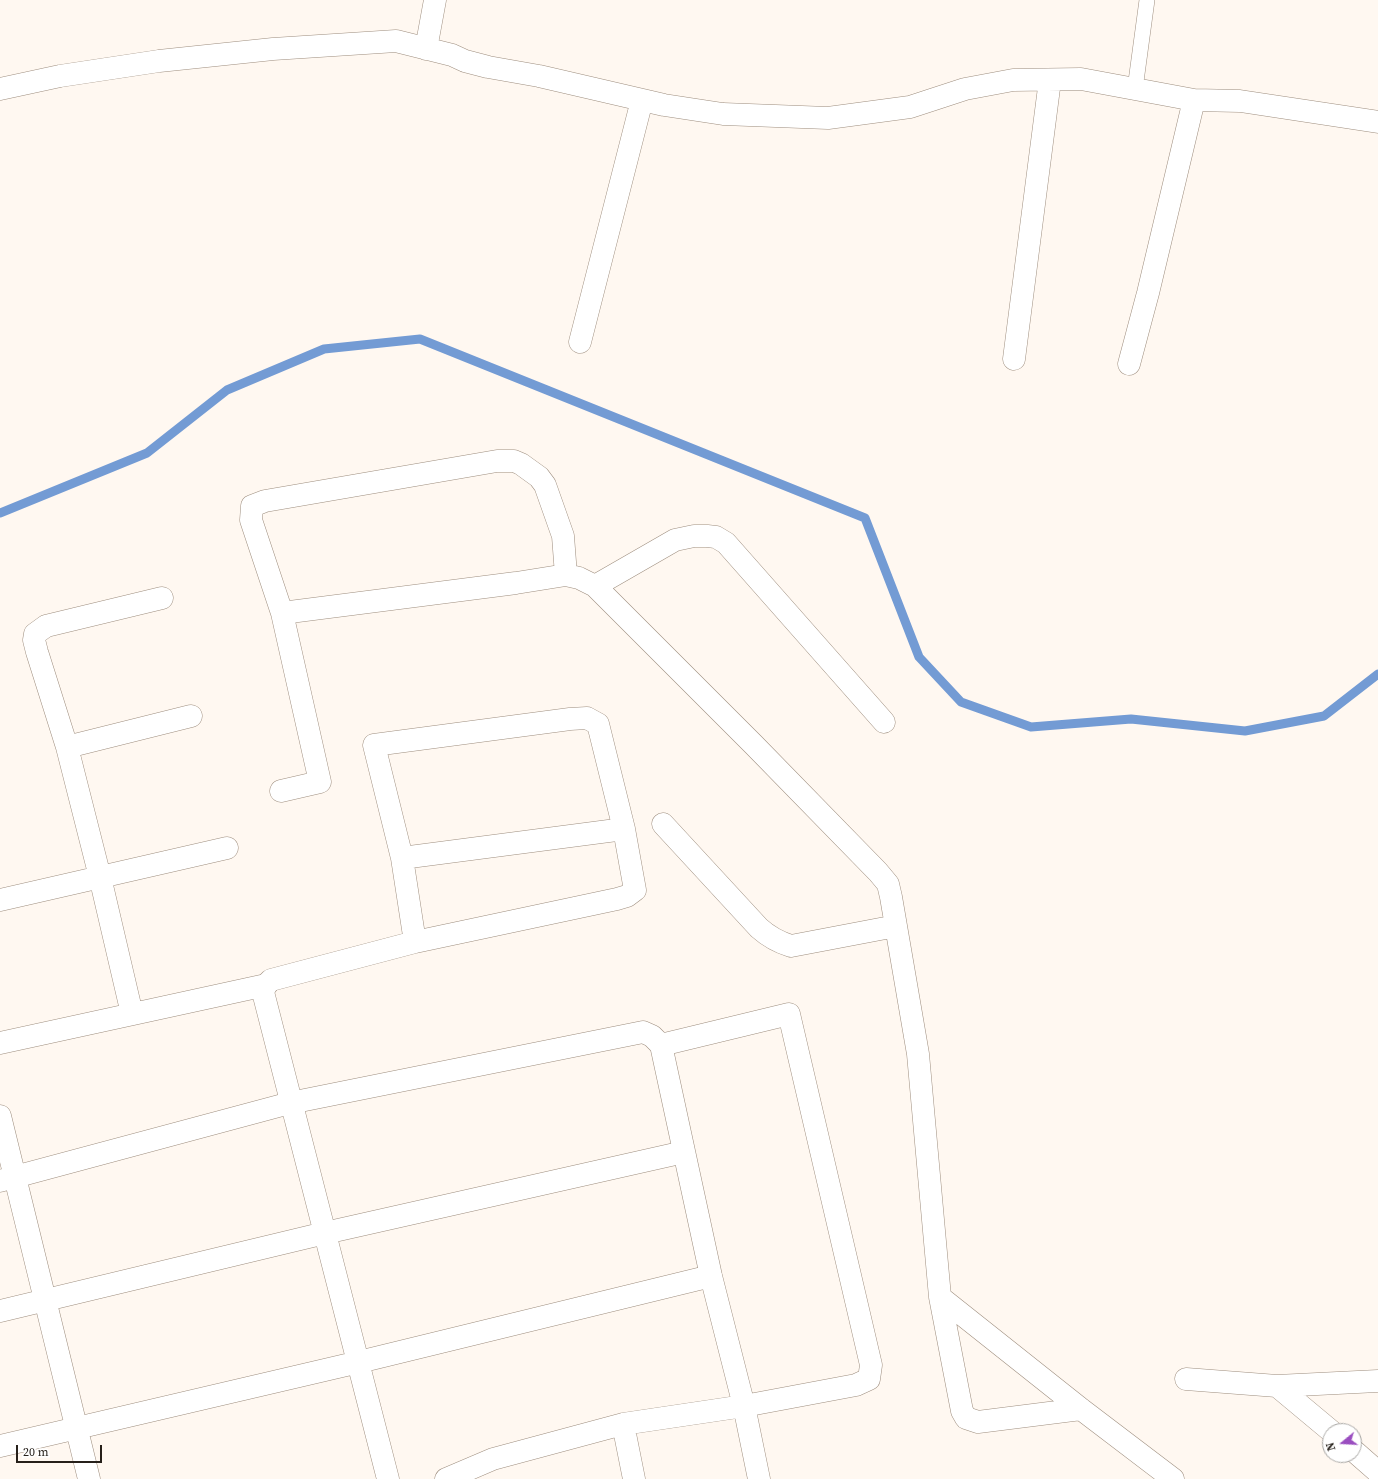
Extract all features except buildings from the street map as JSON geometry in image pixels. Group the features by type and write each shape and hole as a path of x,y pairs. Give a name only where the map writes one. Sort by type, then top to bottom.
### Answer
{"street":[{"path":"426,49 435,0"},
{"path":"0,89 60,76 152,62 274,49 396,41 452,55 466,61 488,67 539,76 642,100 723,114 828,118 910,107 965,89 1013,80 1081,79 1194,100 1240,101 1378,122"},
{"path":"1014,359 1050,80"},
{"path":"580,342 642,100"},
{"path":"1129,364 1148,293 1194,100"},
{"path":"281,791 320,782 282,613 251,520 252,506 265,501 497,461 514,461 521,464 538,477 545,485 563,536 566,574"},
{"path":"595,586 675,540 694,536 716,536 726,543 884,722"},
{"path":"282,613 516,584 566,574 579,578 595,586 754,745 888,884 918,1054 940,1297 962,1411 966,1418 978,1422 1081,1409"},
{"path":"132,1014 100,877 67,747 34,640 35,634 46,626 162,598"},
{"path":"67,747 191,716"},
{"path":"388,1479 359,1362 290,1103 263,992 266,985 271,980 415,942 617,900 627,896 635,890 624,829 598,724 587,718 562,720 374,745 402,858 415,942"},
{"path":"663,824 768,937 791,946 896,926"},
{"path":"402,858 624,829"},
{"path":"0,900 227,848"},
{"path":"0,1043 266,985"},
{"path":"446,1479 494,1469 623,1424 744,1406 856,1385 869,1378 871,1365 868,1350 789,1014 661,1045"},
{"path":"8,1179 290,1103 643,1032 652,1036 661,1045 710,1276 744,1406 759,1479"},
{"path":"0,1116 8,1179 46,1301 90,1479"},
{"path":"0,1311 325,1233 684,1152"},
{"path":"0,1446 359,1362 710,1276"},
{"path":"940,1297 1171,1478"},
{"path":"1186,1379 1277,1386 1378,1381"},
{"path":"1277,1386 1322,1424"},
{"path":"623,1424 634,1479"},
{"path":"1362,1459 1378,1472"}],"lane":[{"path":"1135,89 1147,0"}],"waterway":[{"path":"0,513 147,453 227,390 324,349 420,339 865,518 919,657 961,702 1031,727 1131,719 1245,731 1324,716 1378,674"}]}
